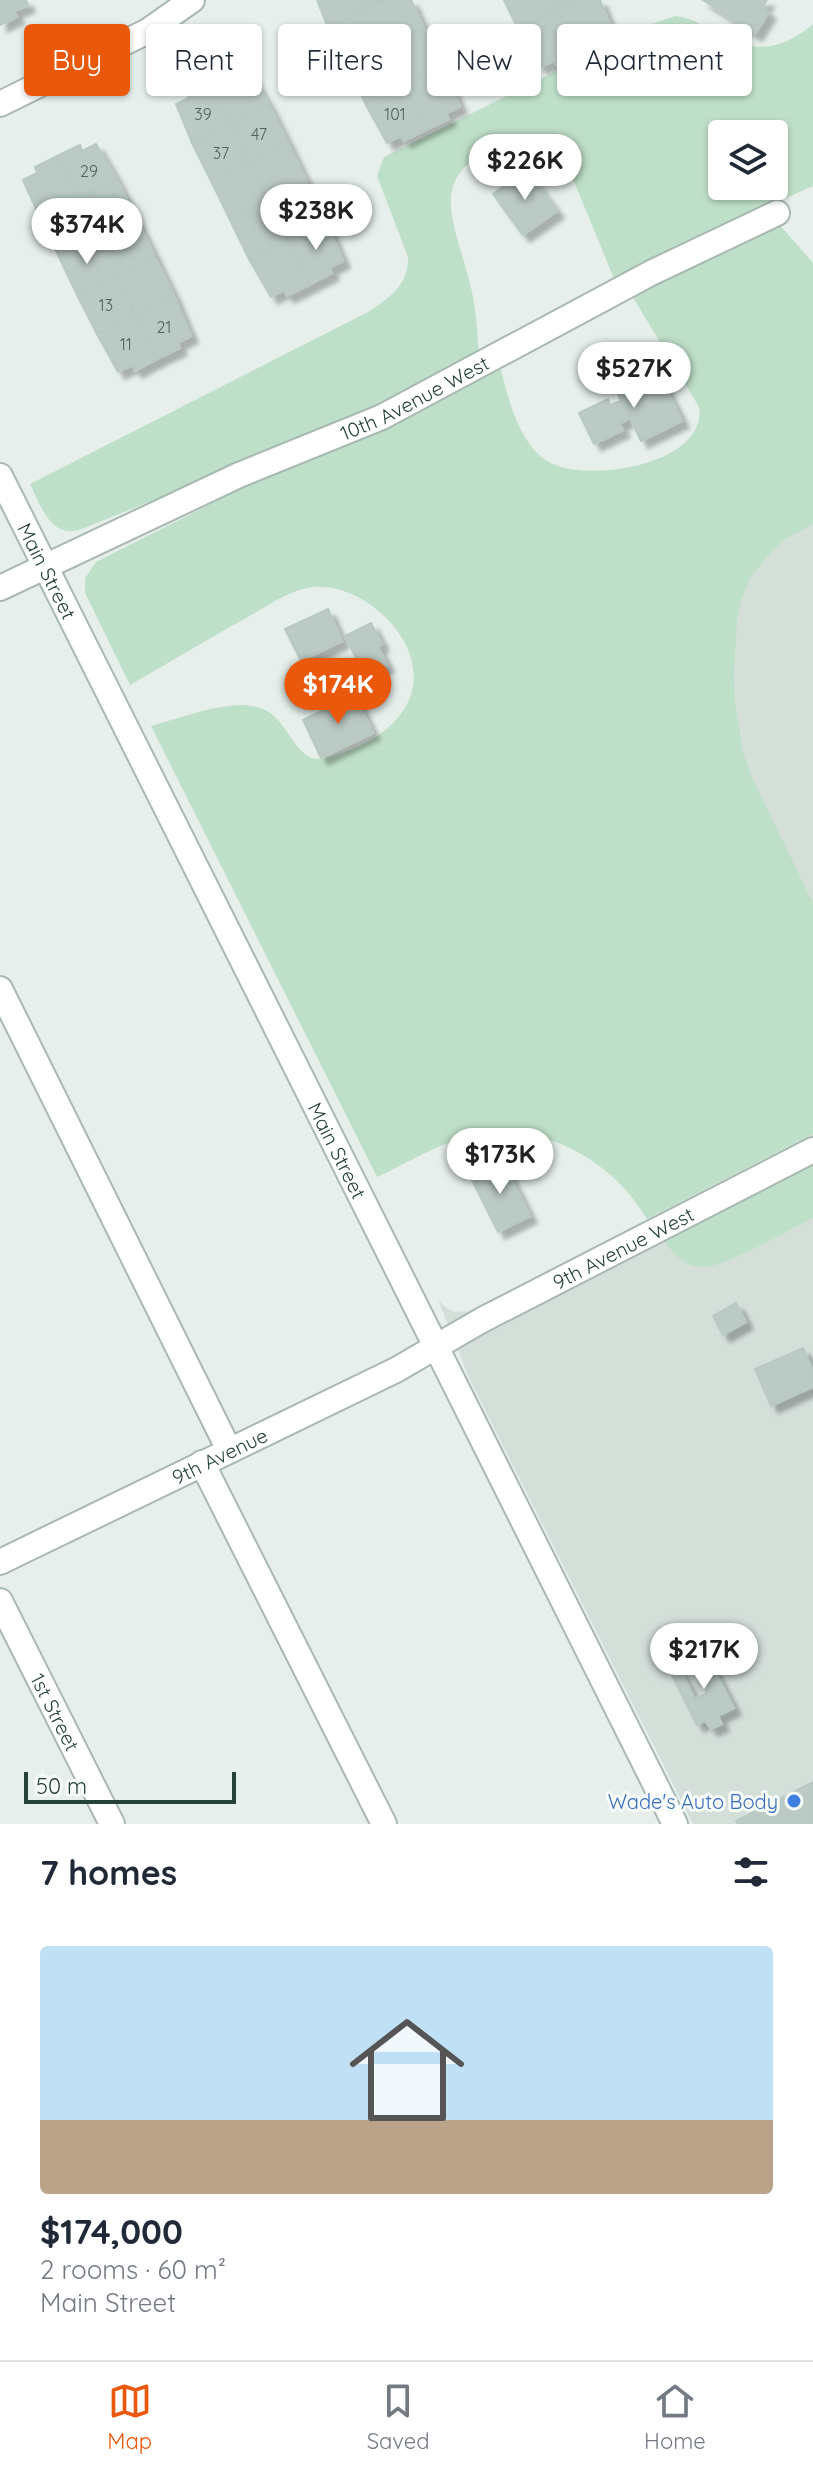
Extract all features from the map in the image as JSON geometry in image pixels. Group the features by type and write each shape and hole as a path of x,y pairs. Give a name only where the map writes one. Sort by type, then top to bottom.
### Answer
{"street":[{"path":"0,104 148,31 192,0"},
{"name":"10th Avenue West","path":"0,588 239,475 382,417 651,273 777,213"},
{"name":"Main Street","path":"0,476 675,1824"},
{"path":"0,989 229,1450"},
{"name":"9th Avenue West","path":"436,1347 482,1320 813,1150"},
{"name":"9th Avenue","path":"0,1562 396,1370 436,1347"},
{"path":"202,1463 384,1824"},
{"name":"1st Street","path":"0,1601 112,1824"}],"shaded area":[{"path":"813,512 813,1023 608,613"},
{"path":"813,1134 813,1824 693,1824 468,1376 438,1299 455,1312 470,1311"}],"green space":[{"path":"675,16 701,24 651,24"},
{"path":"813,24 813,186 788,197 788,120 708,120 708,200 782,200 615,281 561,150 541,135 517,137 488,150 468,164 457,178 451,194 455,231 473,298 479,354 366,414 82,529 62,530 48,519 30,484 368,312 396,290 405,275 408,257 377,176 384,157 506,96 541,96 541,79 557,71 557,96 752,96 752,46 780,44"},
{"path":"778,223 813,263 813,524 784,540 750,578 737,619 735,704 743,752 752,777 813,903 813,1134 647,1219 613,1177 591,1160 543,1138 516,1133 489,1133 462,1138 377,1177 151,726 223,707 251,706 272,714 307,756 325,758 365,743 399,716 412,691 413,671 409,652 386,617 369,604 331,588 312,587 278,600 130,685 85,593 85,578 96,562 268,475 500,366 520,429 544,459 561,467 585,471 638,465 663,456 684,444 696,427 699,407 631,294"},
{"path":"813,1165 813,1218 756,1248 722,1263 698,1267 683,1261 664,1241"}],"building":[{"path":"0,0 26,0 28,5 14,11 17,17 0,25"},
{"path":"317,0 362,0 367,9 336,24 326,24"},
{"path":"362,0 385,0 367,9"},
{"path":"385,0 411,0 424,28 411,34 411,24 374,24 367,9"},
{"path":"504,0 552,0 557,10 528,24 516,24"},
{"path":"552,0 578,0 557,10"},
{"path":"578,0 600,0 610,24 564,24 557,10"},
{"path":"703,0 767,0 762,8 769,12 755,34 752,24 740,24"},
{"path":"367,9 374,24 336,24"},
{"path":"557,10 564,24 557,24 557,66 554,61 541,67 541,24 528,24"},
{"path":"424,28 427,34 427,74 411,82 411,34"},
{"path":"427,74 427,96 455,96 460,107 446,113 449,119 426,130 410,96 411,82"},
{"path":"262,93 269,105 231,124 217,96 262,96"},
{"path":"217,96 231,124 192,143 176,104 189,98"},
{"path":"362,96 384,96 366,105"},
{"path":"384,96 410,96 426,130 404,141 401,136 387,143 366,105"},
{"path":"269,105 288,143 250,162 231,124"},
{"path":"231,124 250,162 211,181 192,143"},
{"path":"288,143 307,182 268,201 250,162"},
{"path":"96,144 117,180 79,199 57,156 80,145 82,151"},
{"path":"57,156 79,199 40,218 23,180 37,173 35,167"},
{"path":"250,162 268,201 230,220 211,181"},
{"path":"527,170 557,211 523,235 493,194"},
{"path":"117,180 136,218 97,237 79,199"},
{"path":"307,182 326,221 288,240 268,201"},
{"path":"79,199 97,237 59,257 40,218"},
{"path":"268,201 288,240 249,259 230,220"},
{"path":"136,218 155,257 116,276 97,237"},
{"path":"326,221 343,261 329,268 332,273 309,285 288,240"},
{"path":"97,237 116,276 77,295 59,257"},
{"path":"288,240 309,285 287,296 284,290 271,297 249,259"},
{"path":"155,257 174,296 135,315 116,276"},
{"path":"116,276 135,315 97,334 77,295"},
{"path":"174,296 191,336 177,343 180,348 157,359 135,315"},
{"path":"135,315 157,359 135,371 132,365 118,372 97,334"},
{"path":"649,373 651,377 659,374 682,421 641,441 630,418 619,424 623,430 594,444 579,413 608,399 610,405 621,401 616,389"},
{"path":"328,609 342,641 301,661 285,629"},
{"path":"371,623 382,644 378,647 387,665 365,676 345,636"},
{"path":"355,695 373,733 321,758 303,720"},
{"path":"502,1160 530,1216 498,1232 470,1176"},
{"path":"736,1303 746,1322 723,1335 713,1316"},
{"path":"803,1348 813,1371 813,1387 771,1406 755,1369"},
{"path":"701,1644 734,1708 718,1716 722,1724 711,1729 705,1721 697,1725 671,1673 680,1669 695,1699 707,1693 687,1650"},
{"name":"Wade's Auto Body","path":"813,1782 813,1824 738,1824 736,1821"}],"place":[{"name":"Wade's Auto Body","path":"794,1801"}]}
